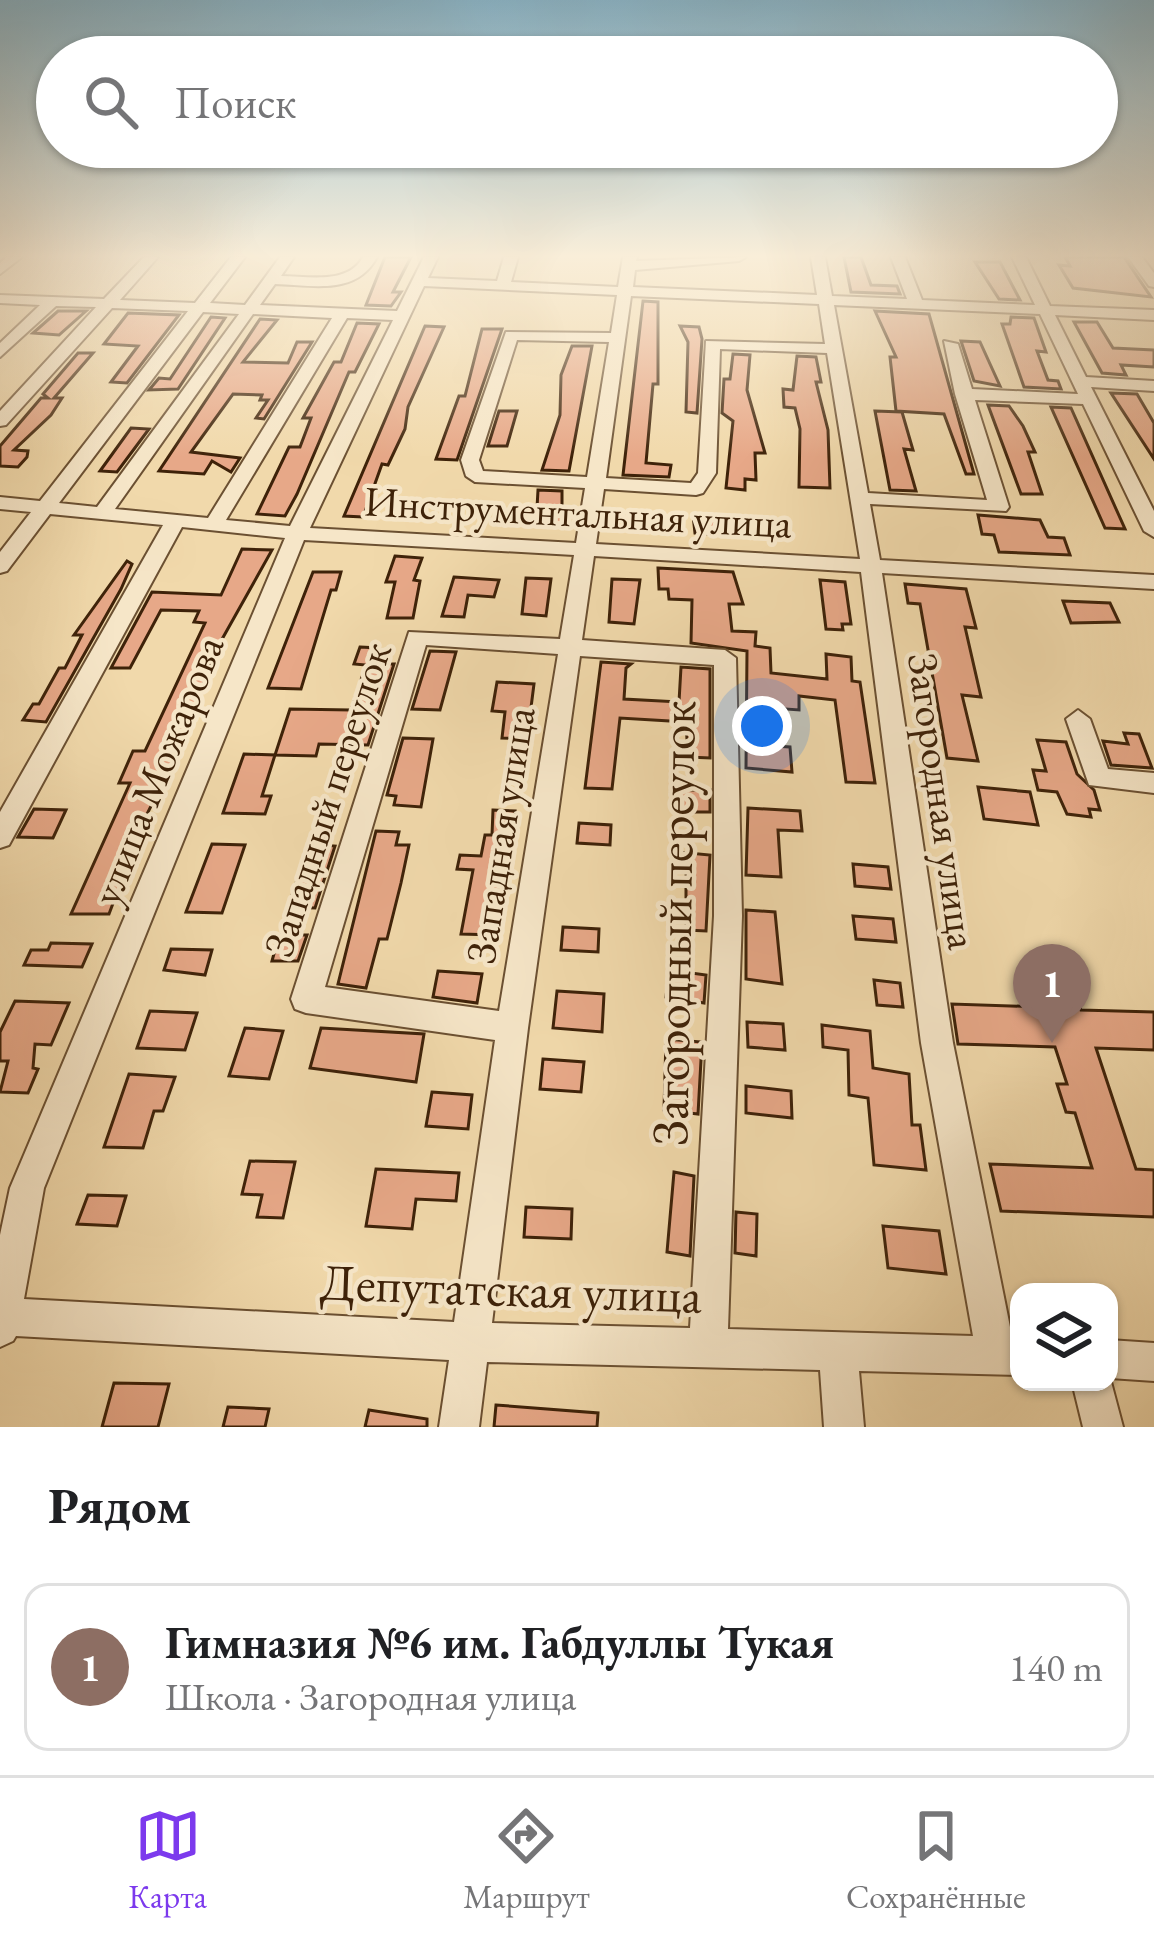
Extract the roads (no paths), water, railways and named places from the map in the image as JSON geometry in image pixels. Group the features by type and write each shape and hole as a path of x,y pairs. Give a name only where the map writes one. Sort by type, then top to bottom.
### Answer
{"street":[{"path":"0,352 30,324"},
{"path":"0,421 91,324"},
{"path":"0,566 184,324"},
{"path":"104,512 241,324"},
{"path":"213,526 336,324"},
{"name":"улица Можарова","path":"1,1320 27,1188 297,533 399,324"},
{"name":"Западная улица","path":"459,1427 512,1028 618,324"},
{"name":"Загородная улица","path":"829,324 870,563 937,1043 1007,1355"},
{"path":"1055,324 1078,381 1144,492 1154,530"},
{"path":"615,338 512,335 469,465 475,476 696,489 704,483 712,344 833,350"},
{"path":"859,498 999,507 950,344"},
{"path":"1078,381 1154,386"},
{"path":"963,394 1088,399"},
{"name":"Инструментальная улица","path":"0,502 297,533 1154,582"},
{"path":"0,837 175,522"},
{"name":"Западный переулок","path":"512,1028 306,999 417,638 572,646"},
{"name":"Загородный переулок","path":"572,646 725,658 728,916 708,1344"},
{"path":"1078,718 1098,778 1154,783"},
{"name":"Депутатская улица","path":"1,1320 470,1342 708,1344 838,1354 1007,1355"},
{"path":"838,1354 844,1427"},
{"path":"1118,1360 1154,1362"},
{"path":"1094,1391 1103,1427"}],"place":[{"name":"Гимназия №6 им. Габдуллы Тукая","path":"1052,1043"}]}
